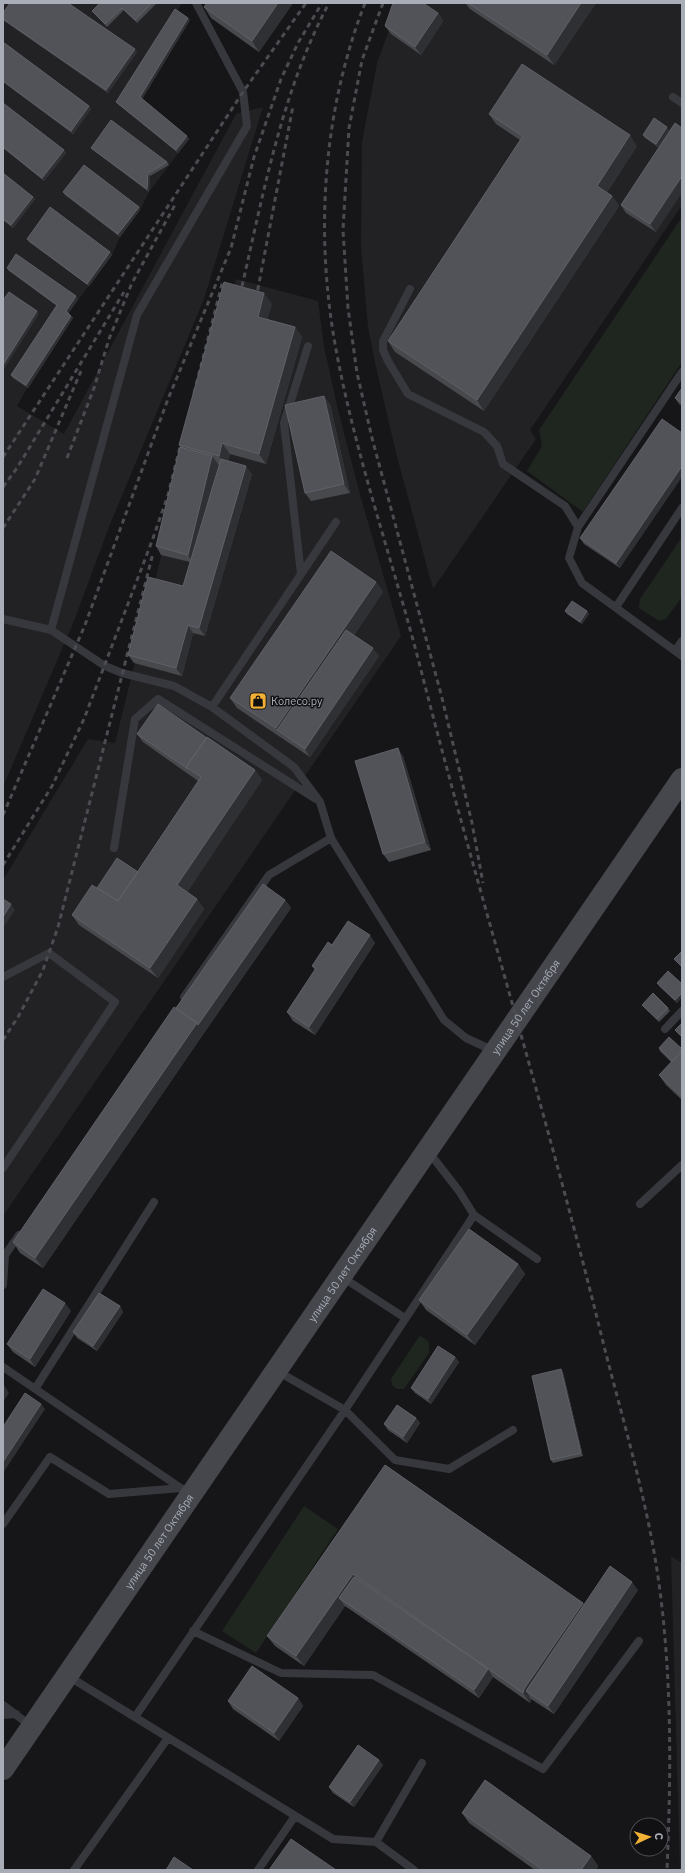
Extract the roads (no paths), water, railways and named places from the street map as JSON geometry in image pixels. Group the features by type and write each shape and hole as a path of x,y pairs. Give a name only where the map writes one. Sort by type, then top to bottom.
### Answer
{"main road":[{"name":"улица 50 лет Октября","path":"3,1769 24,1721 68,1675 186,1492 342,1277 682,779"}],"lane":[{"path":"51,630 137,314 248,126 243,92 196,3"},
{"path":"672,97 682,103"},
{"path":"410,289 383,341 383,350 408,394 484,432 497,446 503,464 565,506 578,527"},
{"path":"301,574 284,423 308,346"},
{"path":"682,372 578,527 569,558 582,583 679,654 682,641"},
{"path":"616,607 682,508"},
{"path":"212,707 336,522"},
{"path":"3,619 51,630 105,666 136,678 174,686 212,707 294,766 320,802 331,838 444,1020 466,1038 495,1051"},
{"path":"114,848 136,719 158,699 320,802"},
{"path":"178,1006 269,875 331,838"},
{"path":"3,977 49,953 115,1002 3,1168"},
{"path":"665,1029 682,1011"},
{"path":"428,1151 459,1191 474,1215 537,1259"},
{"path":"640,1204 682,1165"},
{"path":"36,1389 154,1202"},
{"path":"135,1717 345,1410 474,1215"},
{"path":"3,1286 6,1255 24,1229"},
{"path":"342,1277 405,1318"},
{"path":"3,1367 186,1492"},
{"path":"276,1370 345,1410 395,1460 449,1469 513,1430"},
{"path":"3,1524 50,1457 109,1494 186,1492"},
{"path":"193,1631 281,1672 373,1675 543,1769 639,1640"},
{"path":"68,1675 334,1839 376,1842 414,1870"},
{"path":"3,1705 24,1721"},
{"path":"3,1714 24,1721"},
{"path":"74,1870 168,1738"},
{"path":"376,1842 422,1763"},
{"path":"258,1870 295,1816"}],"railway":[{"path":"3,457 243,92 306,3"},
{"path":"3,815 85,625 168,399 231,248 254,157 281,79 298,43 322,3"},
{"path":"240,295 275,146 286,109 312,37 329,3"},
{"path":"365,3 351,44 340,86 332,129 327,172 325,258 335,344 343,385 364,467 559,1170 635,1464 649,1527 660,1591 669,1696 670,1765 667,1870"},
{"path":"383,3 362,60 349,128 343,230 348,308 357,373 372,438 441,694 472,823 483,883"},
{"path":"256,299 293,106"},
{"path":"67,458 94,388 109,339 132,283 176,203"},
{"path":"194,393 223,280"},
{"path":"3,487 17,468 124,292"},
{"path":"3,528 35,479 81,371"},
{"path":"3,865 52,786 84,719 152,541 168,495 183,435"},
{"path":"3,1040 18,1017 43,970 58,927 153,553"}],"place":[{"name":"Колесо.ру","path":"258,701"}]}
